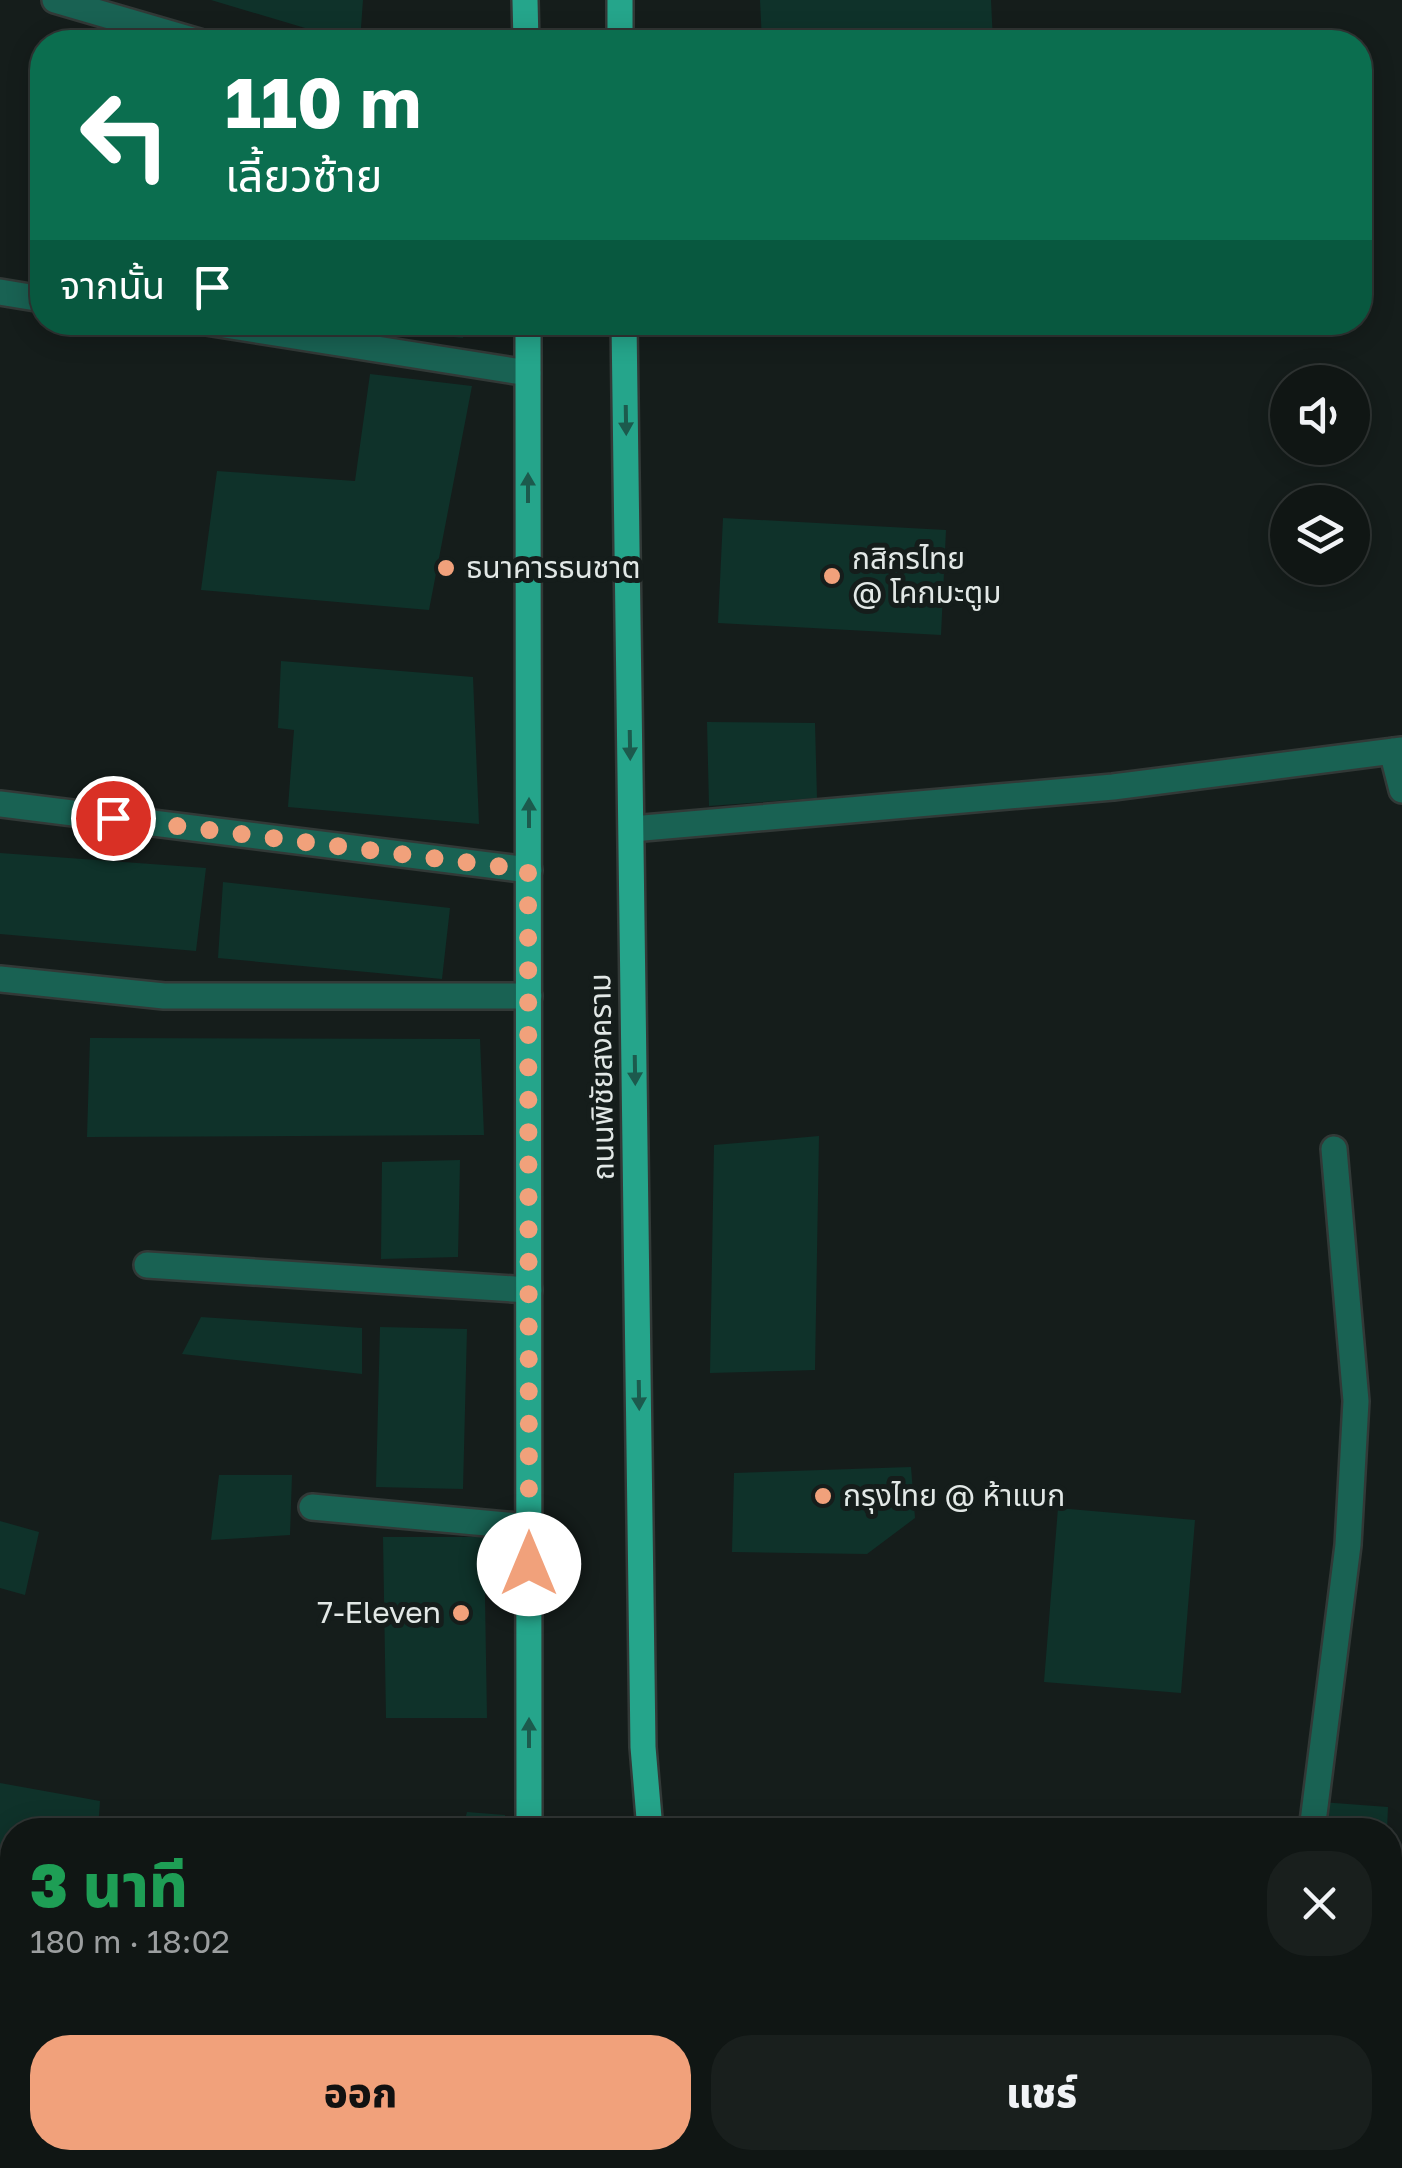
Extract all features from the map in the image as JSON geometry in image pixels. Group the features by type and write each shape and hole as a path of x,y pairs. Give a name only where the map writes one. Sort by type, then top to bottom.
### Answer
{"main road":[{"path":"526,0 526,30"},
{"path":"620,0 620,30"},
{"path":"528,335 530,1818"},
{"name":"ถนนพิชัยสงคราม","path":"624,335 643,1747 649,1818"}],"street":[{"path":"55,0 157,30"},
{"path":"0,292 30,296"},
{"path":"288,335 528,373"},
{"path":"632,830 1113,788 1397,750 1402,790"},
{"path":"0,804 528,870"},
{"path":"0,979 164,996 529,996"},
{"path":"1314,1818 1348,1545 1356,1401 1334,1149"},
{"path":"147,1265 529,1290"},
{"path":"312,1507 529,1526"}],"building":[{"path":"211,0 363,0 361,30 312,30"},
{"path":"760,0 991,0 992,30 761,30"},
{"path":"370,374 472,386 429,610 201,590 217,471 355,481"},
{"name":"กสิกรไทย @ โคกมะตูม","path":"723,518 946,530 941,635 718,623"},
{"path":"281,661 473,677 479,824 288,807 294,730 278,728"},
{"path":"707,722 815,723 817,798 709,806"},
{"path":"0,853 206,868 196,951 0,934"},
{"path":"223,882 450,908 442,979 218,958"},
{"path":"90,1038 480,1039 484,1135 87,1137"},
{"path":"819,1136 815,1370 710,1373 714,1145"},
{"path":"460,1160 458,1257 381,1259 382,1162"},
{"path":"201,1317 362,1328 362,1374 182,1354"},
{"path":"380,1327 467,1329 463,1489 376,1487"},
{"name":"กรุงไทย @ ห้าแบก","path":"911,1467 915,1518 867,1554 732,1552 734,1473"},
{"path":"219,1475 292,1475 290,1535 211,1540"},
{"path":"1058,1508 1195,1520 1181,1693 1044,1682"},
{"path":"0,1521 39,1532 25,1595 0,1588"},
{"path":"383,1537 484,1537 487,1718 386,1718"},
{"path":"0,1783 100,1801 99,1818 0,1818"},
{"path":"1321,1802 1388,1807 1388,1818 1320,1818"},
{"path":"467,1812 505,1818 465,1818"}],"place":[{"name":"ธนาคารธนชาต","path":"446,568"},
{"name":"กสิกรไทย @ โคกมะตูม","path":"832,576"},
{"name":"กรุงไทย @ ห้าแบก","path":"823,1496"},
{"name":"7-Eleven","path":"461,1613"}],"route":[{"path":"113,818 528,870 529,1564"}]}
